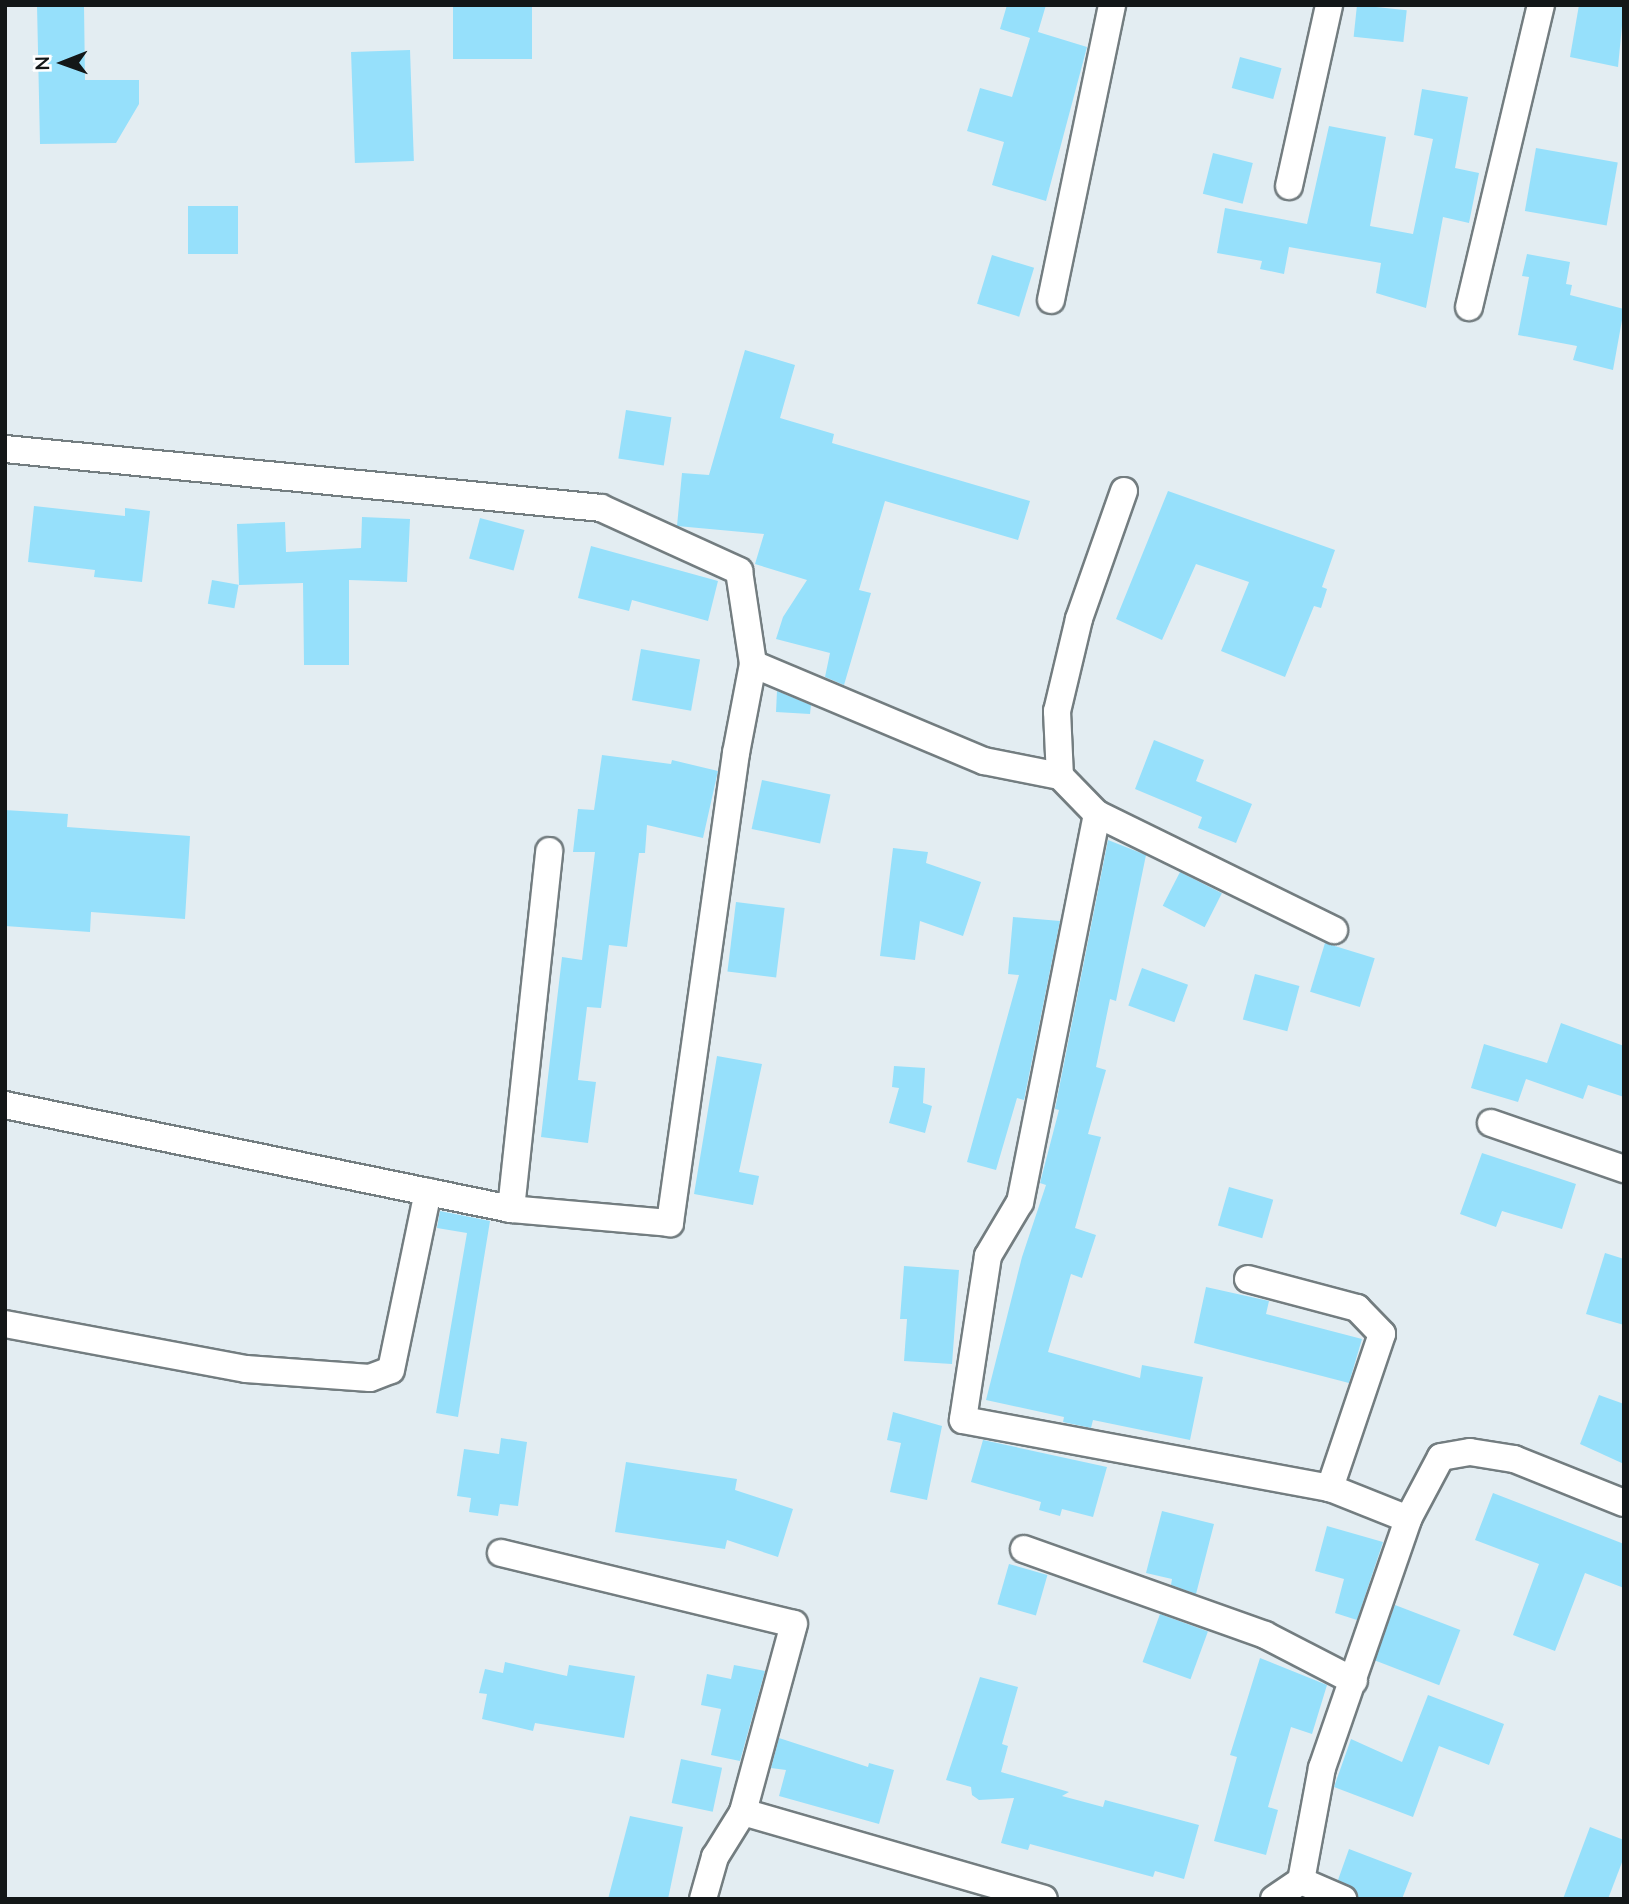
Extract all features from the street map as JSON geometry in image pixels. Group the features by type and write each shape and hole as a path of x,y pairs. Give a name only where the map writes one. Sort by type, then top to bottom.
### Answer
{"street":[{"path":"1051,300 1112,5"},
{"path":"1289,186 1328,5"},
{"path":"1469,307 1541,5"},
{"path":"5,449 601,508 739,571 753,664 736,753 670,1223 511,1209 5,1105"},
{"path":"1060,776 1057,711 1079,619 1124,491"},
{"path":"753,664 984,761 1060,776 1097,814 1334,930"},
{"path":"1097,814 1020,1202 988,1256 963,1420 1330,1488 1408,1519"},
{"path":"511,1209 550,851"},
{"path":"1492,1123 1624,1169"},
{"path":"5,1324 246,1370 370,1378 391,1370 428,1192"},
{"path":"1248,1279 1357,1308 1382,1334 1330,1488"},
{"path":"1274,1899 1301,1881 1322,1768 1408,1519 1441,1457 1470,1452 1514,1460 1624,1503"},
{"path":"1024,1549 1265,1635 1354,1681"},
{"path":"501,1553 794,1624 743,1812 715,1857 703,1899"},
{"path":"743,1812 1045,1899"},
{"path":"1301,1881 1343,1899"}],"building":[{"path":"37,5 84,5 85,80 139,80 139,104 116,143 40,144"},
{"path":"453,5 532,5 532,59 453,59"},
{"path":"1007,5 1046,5 1038,32 1087,47 1046,201 992,185 1004,142 967,131 980,88 1012,97 1030,38 1000,29"},
{"path":"1357,5 1407,10 1403,42 1354,37"},
{"path":"1579,5 1624,5 1618,67 1570,57"},
{"path":"410,50 414,161 355,163 351,52"},
{"path":"1240,57 1282,68 1273,99 1232,88"},
{"path":"1422,89 1468,97 1455,168 1479,173 1469,223 1443,217 1426,308 1376,293 1381,263 1289,247 1284,274 1260,269 1262,261 1217,253 1225,208 1307,224 1329,126 1386,137 1370,226 1413,234 1433,139 1414,135"},
{"path":"1536,148 1618,162 1607,225 1525,211"},
{"path":"1213,153 1253,163 1243,204 1203,194"},
{"path":"188,206 238,206 238,254 188,254"},
{"path":"1527,254 1570,262 1566,284 1572,285 1570,295 1624,309 1613,370 1573,360 1577,346 1518,335 1529,277 1522,276"},
{"path":"992,255 1034,268 1019,317 977,304"},
{"path":"745,350 795,365 780,418 834,434 832,443 1030,501 1018,540 885,501 859,590 871,593 844,685 825,677 830,653 776,639 783,617 807,580 755,564 764,534 677,526 682,473 709,475"},
{"path":"626,410 671,417 664,466 618,458"},
{"path":"1168,491 1335,550 1322,587 1327,589 1321,608 1314,606 1285,677 1221,651 1249,582 1196,564 1162,640 1116,619"},
{"path":"34,506 125,516 125,508 150,511 142,582 94,577 95,570 28,562"},
{"path":"362,517 410,519 407,582 349,580 349,665 304,665 303,583 239,585 237,524 285,522 286,552 361,548"},
{"path":"480,518 524,530 514,570 469,559"},
{"path":"591,546 718,581 708,621 632,600 629,611 578,598"},
{"path":"212,580 239,585 234,608 208,604"},
{"path":"641,649 700,659 691,711 632,700"},
{"path":"777,691 811,705 810,714 776,712"},
{"path":"1154,740 1204,760 1196,781 1252,804 1236,843 1198,828 1202,817 1135,789"},
{"path":"602,755 671,764 672,760 718,771 703,838 647,825 645,853 639,853 627,947 609,945 601,1008 587,1007 578,1080 596,1082 588,1143 541,1137 562,957 582,960 595,852 573,852 578,809 594,810"},
{"path":"762,780 830,795 820,843 752,829"},
{"path":"5,810 68,814 67,827 190,836 185,919 91,912 90,932 5,926"},
{"path":"1108,840 1146,855 1116,1001 1110,999 1096,1067 1106,1070 1088,1134 1101,1137 1075,1228 1096,1235 1082,1278 1071,1274 1048,1352 1140,1378 1142,1365 1203,1377 1190,1440 1093,1420 1091,1428 1063,1422 1064,1417 986,1400 1022,1257 1046,1185 1040,1183 1059,1110 1055,1109"},
{"path":"893,848 928,852 926,863 981,882 963,936 920,921 915,960 880,956"},
{"path":"1180,872 1222,893 1205,927 1163,906"},
{"path":"736,902 785,908 776,977 727,971"},
{"path":"1013,917 1060,921 1024,1100 1017,1098 996,1170 967,1162 1019,975 1008,974"},
{"path":"1325,943 1375,958 1360,1007 1310,992"},
{"path":"1142,968 1188,985 1174,1022 1128,1006"},
{"path":"1255,974 1299,986 1287,1031 1243,1019"},
{"path":"1561,1023 1624,1046 1624,1097 1588,1085 1583,1099 1526,1079 1518,1102 1471,1088 1484,1044 1547,1063"},
{"path":"717,1056 762,1064 739,1172 759,1176 753,1205 694,1194"},
{"path":"894,1066 925,1068 923,1103 932,1106 925,1133 889,1123 899,1088 892,1087"},
{"path":"1482,1153 1576,1184 1562,1229 1502,1211 1496,1227 1460,1214"},
{"path":"1229,1187 1273,1200 1262,1238 1218,1225"},
{"path":"440,1211 490,1221 458,1417 436,1413 467,1233 437,1228"},
{"path":"1605,1253 1624,1259 1624,1325 1586,1314"},
{"path":"904,1266 959,1270 952,1364 904,1361 907,1319 900,1319"},
{"path":"1206,1287 1269,1301 1266,1314 1362,1339 1349,1383 1194,1343"},
{"path":"1599,1395 1624,1404 1624,1464 1580,1444"},
{"path":"893,1412 942,1426 927,1500 890,1492 901,1443 887,1440"},
{"path":"501,1438 527,1442 518,1506 500,1504 498,1516 469,1512 471,1498 457,1496 464,1449 499,1454"},
{"path":"983,1440 1107,1467 1093,1517 1062,1509 1060,1516 1039,1510 1041,1502 971,1482"},
{"path":"626,1462 737,1479 735,1490 793,1509 778,1557 727,1540 725,1549 615,1532"},
{"path":"1493,1493 1624,1544 1624,1588 1585,1573 1555,1651 1513,1635 1539,1564 1475,1540"},
{"path":"1162,1511 1214,1524 1196,1594 1171,1585 1172,1579 1146,1573"},
{"path":"1327,1526 1383,1542 1357,1620 1335,1613 1344,1579 1315,1571"},
{"path":"1009,1564 1047,1575 1036,1615 997,1604"},
{"path":"1395,1605 1460,1630 1439,1685 1374,1660"},
{"path":"1160,1614 1208,1631 1190,1679 1143,1662"},
{"path":"1260,1658 1327,1685 1312,1734 1291,1727 1268,1807 1278,1810 1266,1855 1214,1841 1237,1757 1230,1755"},
{"path":"505,1662 567,1676 569,1665 635,1676 624,1738 535,1723 533,1731 482,1719 487,1694 479,1693 485,1669 503,1673"},
{"path":"734,1665 765,1671 740,1761 711,1755 721,1709 701,1705 707,1674 731,1679"},
{"path":"980,1677 1018,1687 1002,1744 1008,1746 1001,1772 1069,1792 1062,1796 1103,1807 1105,1800 1199,1825 1184,1879 1155,1871 1153,1877 1030,1844 1028,1850 1001,1843 1014,1798 979,1800 972,1795 971,1787 946,1780"},
{"path":"1428,1695 1504,1724 1489,1765 1439,1746 1413,1817 1334,1787 1351,1739 1402,1762"},
{"path":"779,1738 868,1767 869,1763 894,1770 879,1824 779,1796 786,1770 771,1768"},
{"path":"681,1759 722,1768 713,1812 672,1803"},
{"path":"630,1816 683,1827 668,1899 608,1899"},
{"path":"1590,1827 1624,1840 1624,1857 1608,1899 1563,1899"},
{"path":"1349,1849 1412,1873 1402,1899 1358,1899 1355,1889 1338,1880"}]}
